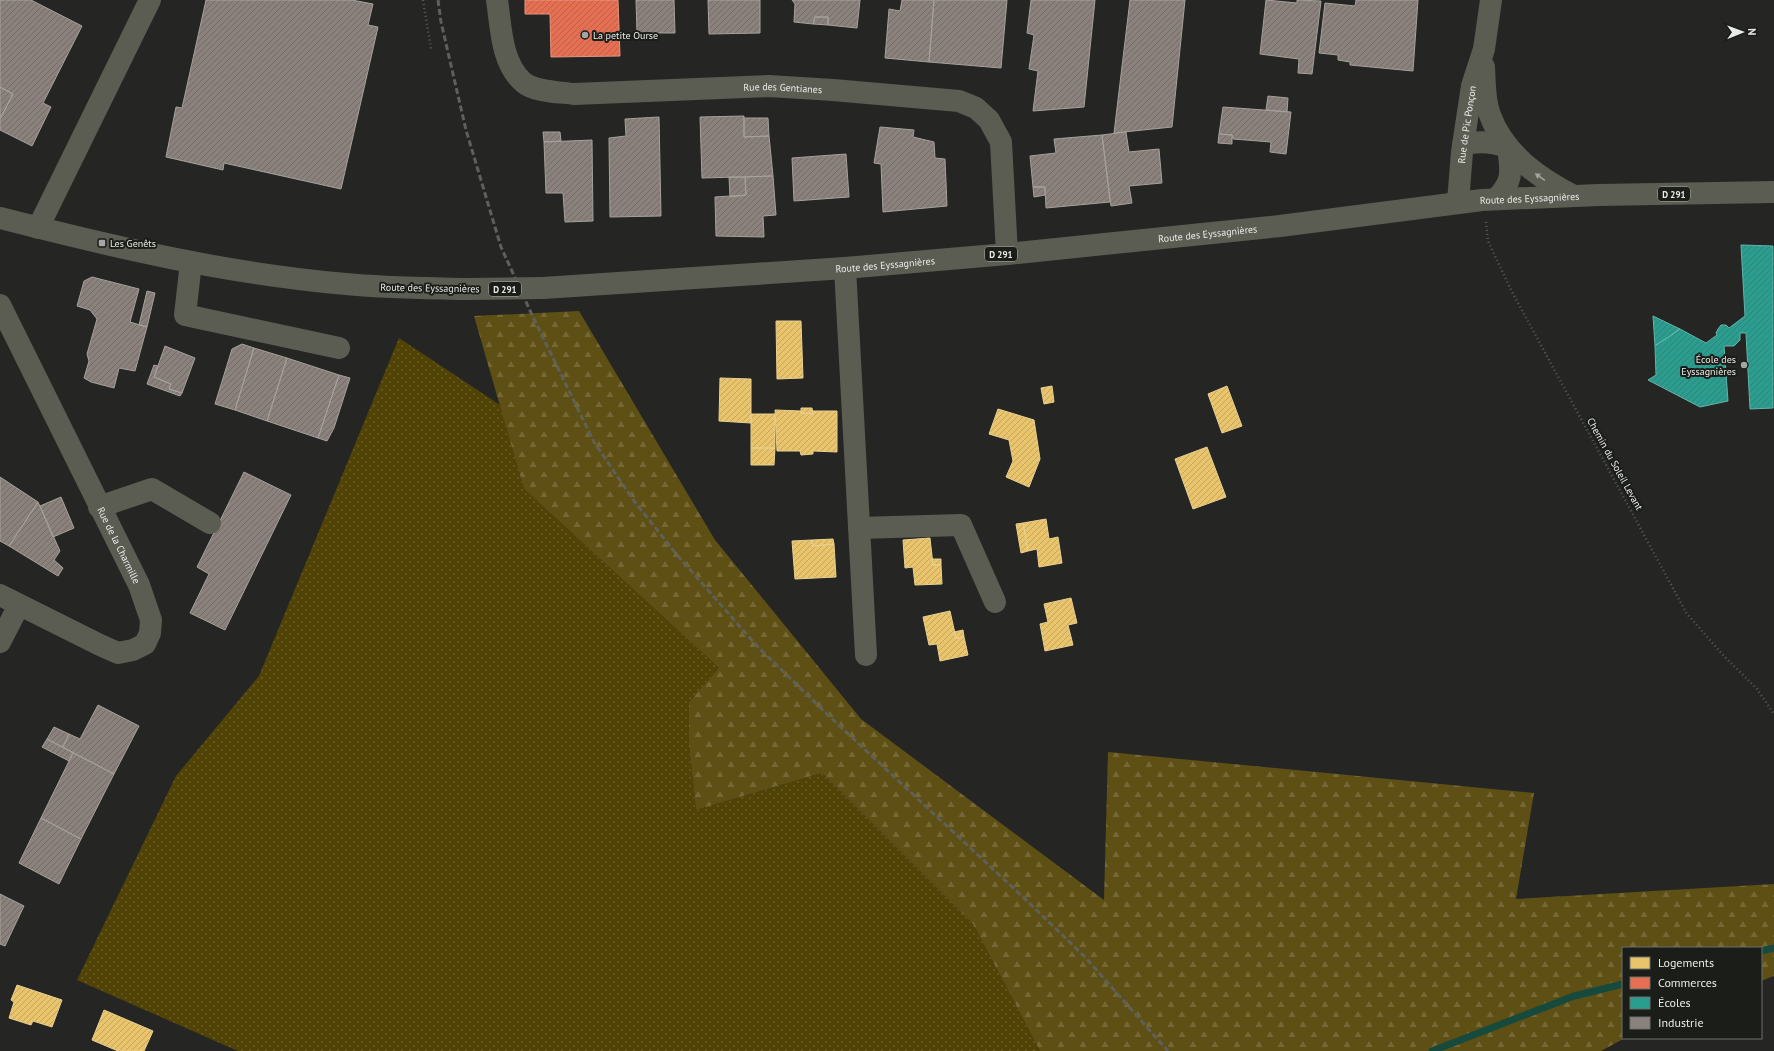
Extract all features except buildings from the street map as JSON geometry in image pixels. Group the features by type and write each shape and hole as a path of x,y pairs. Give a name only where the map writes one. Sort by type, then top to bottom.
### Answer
{"main road":[{"name":"Route des Eyssagnières","path":"2,224 38,228 191,262 274,276 345,284 402,288 543,288 845,268 1007,254 1280,226 1458,202 1574,196 1774,192"}],"street":[{"path":"38,228 150,0"},
{"name":"Rue des Gentianes","path":"497,0 503,42 510,65 523,82 542,90 574,94 769,86 959,101 976,108 989,120 1001,142 1007,254"},
{"name":"Rue de Pic Ponçon","path":"1491,0 1484,50 1485,87 1489,115 1508,147 1534,173 1574,196"},
{"name":"Rue de Pic Ponçon","path":"1458,202 1463,145 1472,86 1484,50"},
{"path":"1463,145 1471,142 1481,142 1508,147"},
{"name":"Rue de Pic Ponçon","path":"1489,200 1506,188 1510,176 1508,147"},
{"path":"191,262 185,315 340,348"},
{"path":"845,268 866,655"},
{"name":"Rue de la Charmille","path":"0,305 139,585 151,620 150,633 145,644 134,650 118,653 100,646 0,595"},
{"path":"99,507 152,489 210,523"},
{"path":"859,528 961,525 995,602"},
{"path":"0,642 19,604"}],"path":[{"path":"423,0 430,49"},
{"name":"Chemin du Soleil Levant","path":"1489,200 1488,241 1511,290 1687,614 1724,656 1757,689 1774,714"}],"shaded area":[{"path":"399,338 500,405 524,489 719,668 689,702 689,746 696,810 822,773 973,924 1040,1051 238,1051 77,980 176,776 259,676"}],"green space":[{"path":"579,311 715,540 861,719 1104,900 1108,752 1534,793 1516,899 1774,884 1774,976 1762,981 1762,947 1622,947 1623,1039 1601,1051 1040,1051 973,924 822,773 696,810 689,746 689,702 719,668 524,489 474,316"}],"waterway":[{"path":"1762,951 1774,948"},
{"path":"1432,1051 1574,996 1622,984"}],"railway":[{"path":"438,0 441,22 466,130 501,247 532,315 594,442 634,501 677,555 758,647 830,717 1086,958 1168,1051"}],"place":[{"name":"La petite Ourse","path":"585,35"},
{"name":"Les Genêts","path":"102,243"},
{"name":"École des Eyssagnières","path":"1744,365"}]}
